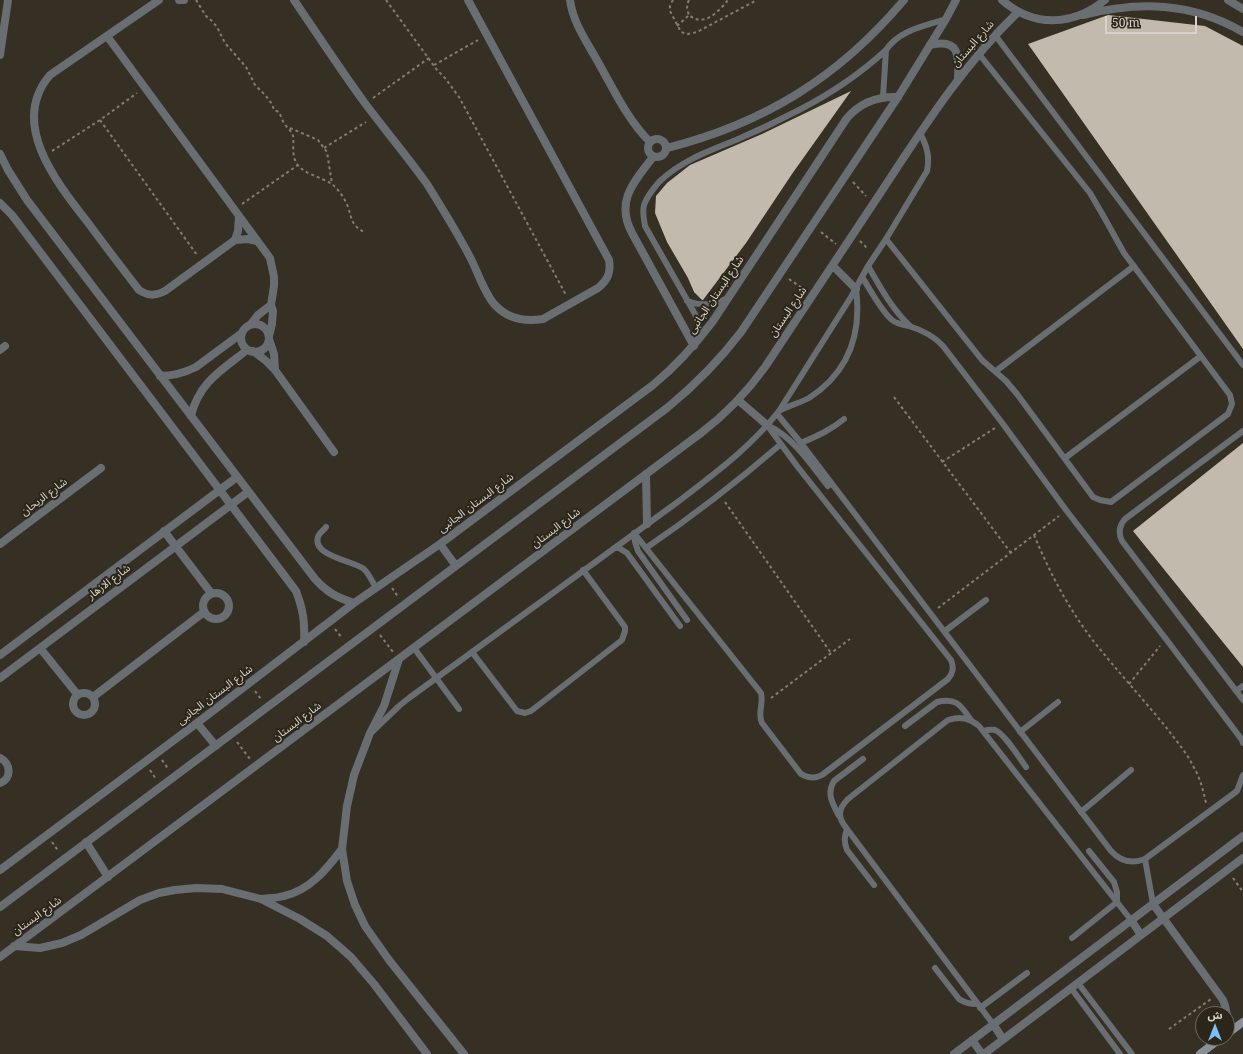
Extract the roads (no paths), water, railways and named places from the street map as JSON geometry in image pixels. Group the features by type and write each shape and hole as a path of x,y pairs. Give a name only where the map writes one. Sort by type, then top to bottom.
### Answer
{"main road":[{"path":"1200,1054 1210,1046"}],"street":[{"path":"0,55 8,0"},
{"path":"159,0 50,75 44,83 35,101 34,111 35,127 44,157 58,183 139,290 145,294 152,295 165,291 235,240 248,239 257,241"},
{"path":"179,0 184,0"},
{"path":"294,0 365,103 402,149 427,184 449,220 495,305 503,312 522,320 543,319 598,288 603,283 609,272 609,260 468,0"},
{"path":"570,0 574,18 625,110 636,127 650,142"},
{"path":"667,148 662,140 654,139 650,142 648,150 650,155 658,158 663,156 667,148 705,137 735,126 778,106 799,94 819,81 856,51 890,18 904,0"},
{"path":"0,907 654,418 699,380 728,349 781,273 898,97 956,0"},
{"path":"1002,0 1018,12 1043,20 1070,19 1119,7 1138,6 1174,8 1207,16 1243,32"},
{"path":"1082,15 1105,0"},
{"path":"1228,0 1243,9"},
{"name":"شارع البستان","path":"0,957 646,474 712,424 738,400 755,380 833,266 958,78 995,35 1018,12"},
{"path":"107,36 270,258 272,267 274,286 271,305 272,324 267,344 263,349 258,351 250,350 208,382 195,401 191,416"},
{"path":"930,44 939,42 947,43 954,47 958,54 958,78"},
{"name":"شارع البستان الجانبى","path":"0,870 197,723 354,603 440,544 653,385 694,346 701,337 847,118 859,106 870,101 883,97 898,97"},
{"path":"0,154 27,200 315,579 326,590 339,598 354,603"},
{"path":"653,157 626,198 626,216 632,233 694,346"},
{"path":"0,203 12,215 296,591 302,607 305,624 304,642"},
{"path":"235,240 238,231 237,213"},
{"path":"833,266 856,289"},
{"path":"160,376 175,375 189,371 196,367 242,333 258,315 271,305"},
{"path":"251,324 260,325 267,331 274,354 275,370"},
{"path":"242,333 242,342 244,346 275,370 334,452"},
{"path":"738,400 768,425"},
{"name":"شارع الريحان","path":"0,544 101,468"},
{"path":"646,474 647,524"},
{"name":"شارع الازهار","path":"0,655 4,648 237,477"},
{"name":"شارع الازهار","path":"0,678 248,492"},
{"path":"164,531 211,593"},
{"path":"440,544 456,566"},
{"path":"217,592 224,594 229,600 230,606 228,613 222,618 216,619 209,617 204,612 202,605 205,598 211,593 217,592"},
{"path":"93,697 204,612"},
{"path":"40,648 78,694"},
{"path":"399,659 384,706 370,733 354,775 347,806 342,849 347,881 355,905 365,926 389,960 461,1053"},
{"path":"83,692 89,693 93,697 95,704 93,710 88,714 81,715 75,712 72,706 73,699 78,694 83,692"},
{"path":"197,723 216,746"},
{"path":"0,758 7,763 10,770 8,778 0,784"},
{"path":"954,1054 1243,836"},
{"path":"86,842 108,877"},
{"path":"262,899 284,896 298,891 311,883 327,869 342,849"},
{"path":"972,1040 983,1054 1243,858"},
{"path":"14,946 40,948 62,943 81,935 140,900 159,893 196,888 222,889 262,899 300,919 327,936 351,957 374,984 427,1054"},
{"path":"1153,904 1223,1000 1226,1006"},
{"path":"1131,920 1141,935"},
{"path":"993,1024 1003,1039"}],"lane":[{"path":"701,337 698,322 645,226 643,216 644,206 648,196 654,188 675,168 687,161 700,154 772,124 821,98 850,79 886,50 893,41 905,33 946,19"},
{"path":"995,35 1243,365"},
{"path":"883,97 886,50"},
{"path":"886,239 982,360 996,371 1018,394 1093,497 1111,502 1228,414 1232,404 1230,395 1124,253 1090,194 979,54"},
{"path":"370,733 399,706 436,678 730,462 768,425 778,413 856,289 868,266 927,171 929,161 928,152 920,133"},
{"path":"868,266 889,300 911,327"},
{"path":"996,371 1134,266"},
{"path":"862,277 886,314 892,320 937,339 1003,424 1066,510 1166,638 1243,743"},
{"path":"778,413 787,407 807,399 824,387 838,372 849,354 856,333 858,306 856,289"},
{"path":"687,301 704,305 713,304 722,301 729,296"},
{"path":"1064,458 1201,356"},
{"path":"778,413 1116,857 1123,861 1130,862 1138,862 1145,859 1240,791 1243,775"},
{"path":"801,443 825,433 844,419"},
{"path":"634,533 761,693 762,704 760,715 762,723 801,774 816,778 822,775 948,679 953,670 951,660 797,466 768,425"},
{"path":"768,425 784,435 791,442 828,486"},
{"path":"1243,431 1125,519 1119,530 1122,541 1243,700"},
{"path":"646,548 719,495 781,444"},
{"path":"326,527 318,535 322,550 363,569 370,577 376,588"},
{"path":"634,533 638,551 687,620"},
{"path":"614,548 619,548 627,553 680,626"},
{"path":"472,652 517,711 525,713 531,711 622,640 624,636 625,627 583,570"},
{"path":"945,631 986,600"},
{"path":"414,648 459,709"},
{"path":"1236,691 1243,686"},
{"path":"905,726 937,702 951,701 958,703 982,731 1131,920"},
{"path":"1020,732 1058,702"},
{"path":"841,819 840,811 842,804 948,720 965,718 972,721"},
{"path":"982,731 996,730 1002,734 1026,767"},
{"path":"863,759 834,781 831,786 831,799 847,829 993,1024"},
{"path":"1081,812 1131,770"},
{"path":"847,829 844,836 844,843 847,850 874,885"},
{"path":"1089,851 1114,882 1117,892 1117,902"},
{"path":"1145,859 1153,904"},
{"path":"1072,938 1117,902"},
{"path":"935,968 959,999 979,1006 1027,973"},
{"path":"1078,983 1132,1054"},
{"path":"1071,988 1120,1054"}]}
